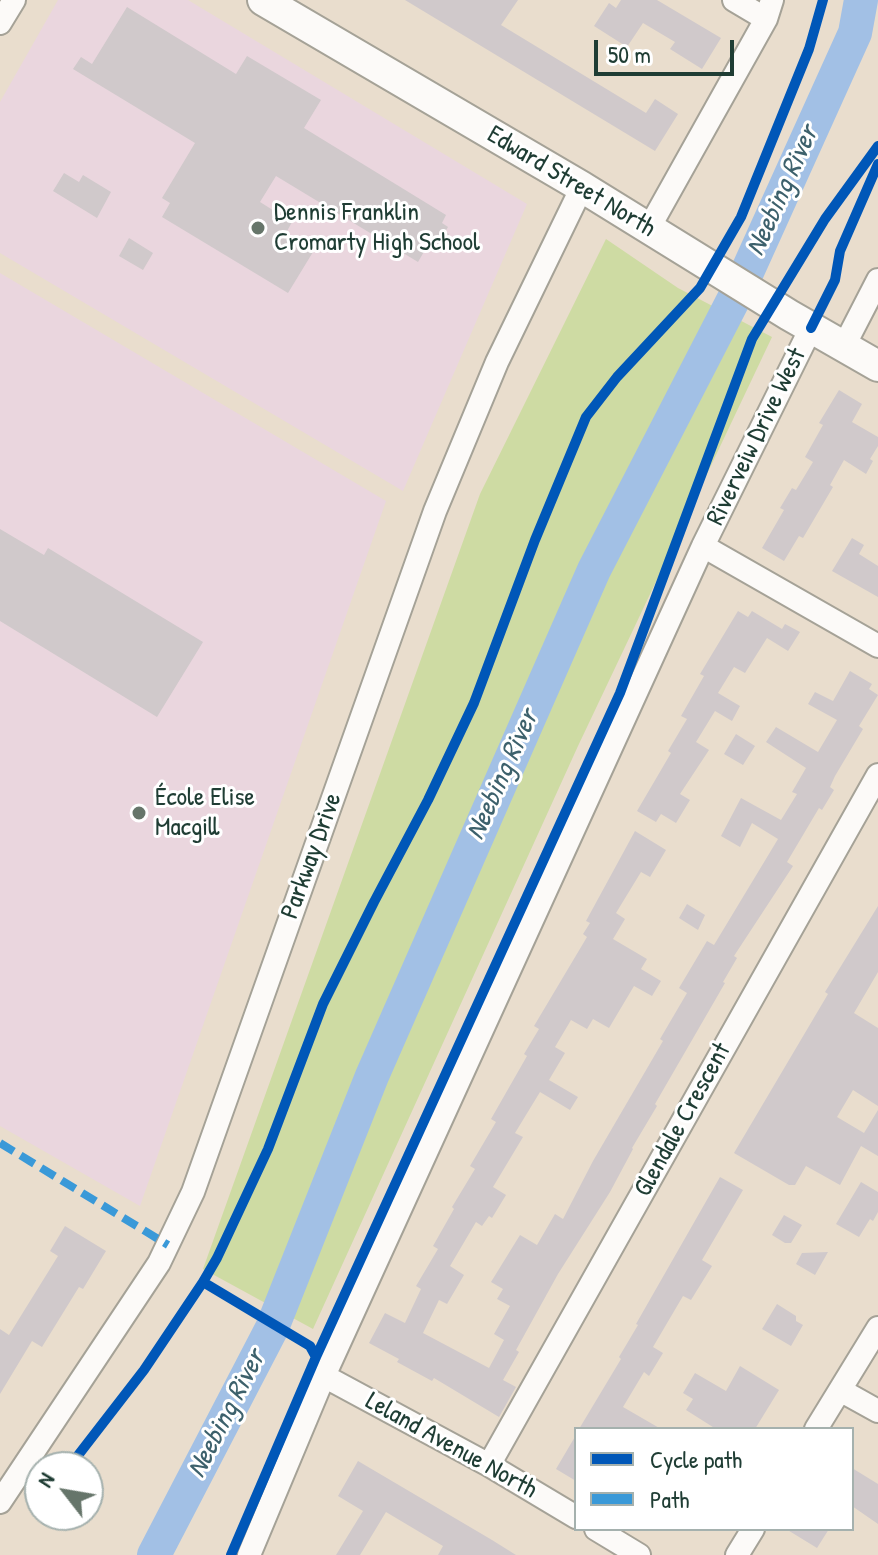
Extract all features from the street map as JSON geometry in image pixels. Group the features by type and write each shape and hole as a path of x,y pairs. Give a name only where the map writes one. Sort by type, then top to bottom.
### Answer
{"main road":[{"name":"Edward Street North","path":"263,0 582,187 800,322 878,366"}],"street":[{"path":"0,23 14,0"},
{"path":"649,228 769,10 734,0"},
{"name":"Parkway Drive","path":"0,1502 159,1263 193,1192 435,511 497,362 582,187"},
{"path":"844,346 878,280"},
{"name":"Riverveiw Drive West","path":"249,1555 324,1376 703,546 800,322"},
{"path":"703,546 878,646"},
{"name":"Glendale Crescent","path":"489,1465 878,775"},
{"path":"817,1427 878,1328"},
{"name":"Leland Avenue North","path":"324,1376 489,1465 574,1516"},
{"path":"840,1390 878,1411"},
{"path":"599,1531 639,1555"},
{"path":"737,1555 752,1531"}],"shaded area":[{"name":"Dennis Franklin Cromarty High School","path":"58,0 188,0 527,204 403,491 0,253 0,102"},
{"name":"École Elise Macgill","path":"0,273 386,501 140,1206 0,1126"}],"green space":[{"path":"606,239 678,288 772,337 578,746 313,1329 203,1269 480,494"}],"building":[{"path":"405,0 518,0 501,25 646,113 655,99 678,114 655,151"},
{"path":"621,0 657,0 721,38 702,69 670,49 675,42 643,23 627,47 594,26 609,3 616,8"},
{"path":"127,7 236,74 247,56 321,100 304,128 446,215 442,223 448,227 445,232 449,234 439,250 429,243 418,262 276,176 260,202 292,222 285,235 313,252 288,293 162,217 170,203 162,198 195,143 73,69 81,57 92,64"},
{"path":"64,173 79,182 83,175 111,192 97,218 53,191"},
{"path":"129,238 153,253 143,270 119,256"},
{"path":"839,390 862,404 852,422 878,437 878,446 866,474 844,460 830,485 833,487 803,538 799,536 784,561 762,548 784,510 780,508 792,488 796,490 813,462 805,457 823,425 819,423"},
{"path":"0,529 44,555 48,548 203,642 157,717 0,621"},
{"path":"852,538 864,545 859,554 878,566 878,597 832,571"},
{"path":"738,611 748,617 752,611 782,629 785,624 800,632 788,651 767,638 745,673 734,667 718,693 740,706 732,721 715,711 696,742 709,750 680,794 690,800 676,823 661,814 656,822 637,811 687,719 681,716 704,676 700,674"},
{"path":"850,671 872,684 869,689 878,695 859,726 863,729 835,776 830,787 834,790 822,810 819,808 787,862 793,866 734,956 737,958 725,983 655,1104 657,1106 610,1192 558,1274 516,1350 519,1352 503,1380 516,1387 499,1417 434,1378 432,1381 397,1362 399,1359 369,1343 385,1313 405,1323 421,1289 416,1286 438,1249 433,1246 475,1169 470,1166 496,1122 491,1119 539,1029 534,1026 587,937 583,934 590,923 586,921 635,831 666,850 650,877 641,872 616,913 625,919 613,939 647,959 641,969 661,981 652,996 634,986 609,1028 593,1019 587,1029 571,1020 555,1047 565,1053 549,1080 578,1097 570,1110 540,1092 515,1133 523,1137 493,1187 506,1195 492,1218 489,1216 482,1226 476,1222 450,1266 464,1275 447,1304 439,1300 423,1333 489,1368 504,1340 494,1334 510,1306 497,1299 503,1289 491,1282 520,1235 537,1245 555,1214 563,1219 663,1041 660,1039 687,993 679,988 707,941 714,945 778,839 752,823 740,847 721,836 741,798 781,820 797,794 792,792 806,768 766,742 776,727 818,752 837,720 808,704 815,692 833,701"},
{"path":"736,734 755,746 743,765 724,754"},
{"path":"687,904 705,915 698,930 679,918"},
{"path":"878,906 878,972 854,1013 878,1028 878,1106 853,1090 837,1117 864,1133 878,1110 878,1156 861,1146 840,1185 806,1166 795,1185 789,1185 734,1153 828,994 825,992"},
{"path":"720,1177 743,1190 702,1260 712,1266 691,1300 683,1296 653,1347 663,1353 649,1376 644,1372 623,1407 658,1427 580,1427 621,1359 619,1357"},
{"path":"861,1182 878,1192 878,1212 859,1237 836,1224"},
{"path":"784,1215 802,1225 791,1243 772,1235"},
{"path":"65,1226 106,1251 83,1289 79,1287 42,1347 32,1341 0,1394 0,1329 9,1335 58,1256 50,1251"},
{"path":"828,1252 815,1275 796,1264 802,1253"},
{"path":"777,1304 796,1316 796,1321 803,1325 791,1346 762,1329"},
{"path":"740,1366 779,1390 756,1427 713,1427 686,1410 693,1399 683,1393 695,1373 726,1391"},
{"path":"574,1438 574,1480 556,1469"},
{"path":"358,1461 516,1555 438,1555 443,1546 386,1512 360,1555 336,1555 363,1511 338,1496"},
{"path":"854,1469 878,1484 878,1524 854,1507"},
{"path":"789,1531 828,1531 817,1548"}],"waterway":[{"name":"Neebing River","path":"154,1555 272,1328 372,1076 594,570 743,281 855,33 861,0"}],"marked path":[{"path":"0,1143 168,1245"}],"cycle path":[{"path":"81,1451 144,1370 217,1258 268,1149 323,1004 474,703 535,540 586,417 617,377 700,288 741,217 809,49 823,0"},
{"path":"316,1357 620,693 752,339 825,219 878,146"},
{"path":"811,328 835,280 840,251 878,164"},
{"path":"203,1282 310,1346 316,1357 231,1555"}],"place":[{"name":"Dennis Franklin Cromarty High School","path":"258,228"},
{"name":"École Elise Macgill","path":"139,813"}]}
